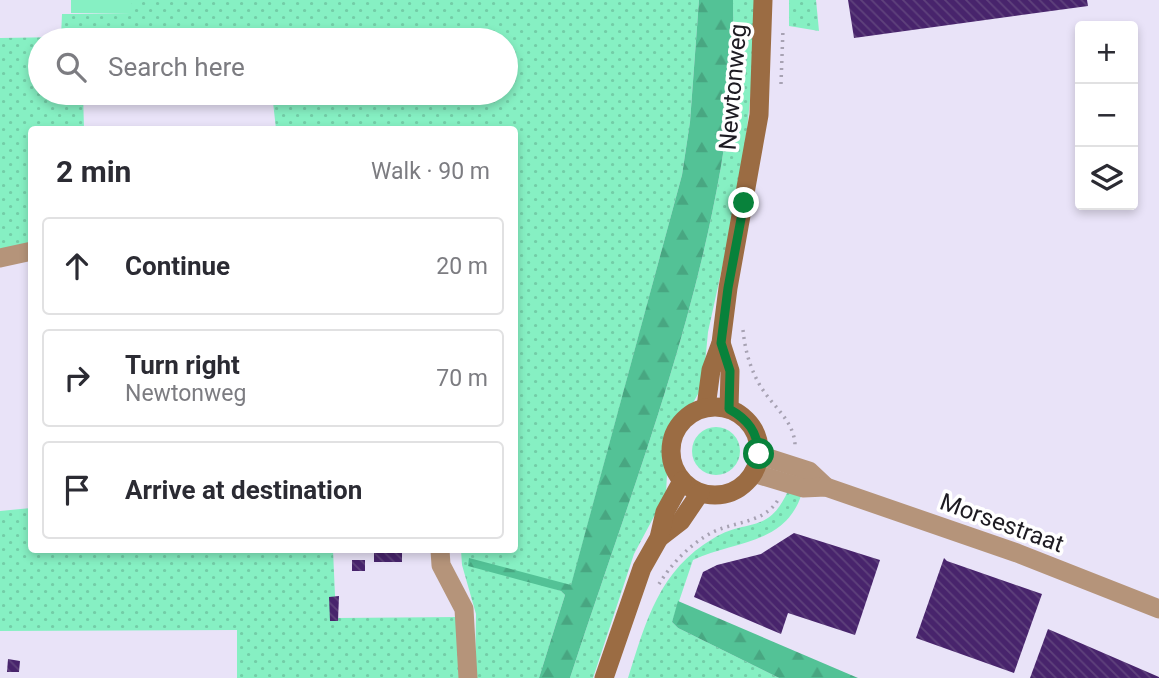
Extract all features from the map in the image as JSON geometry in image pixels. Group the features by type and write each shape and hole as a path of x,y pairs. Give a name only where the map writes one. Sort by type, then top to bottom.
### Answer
{"main road":[{"name":"Newtonweg","path":"706,407 711,370 721,343 728,288 759,115 764,0"},
{"name":"Newtonweg","path":"721,343 730,371 729,409"},
{"path":"706,407 729,409 742,416 752,427 758,440 756,464 736,490 724,494 701,493 682,481 674,468 671,453 673,437 680,424 692,413 706,407"},
{"path":"604,678 642,568 659,538 665,512 682,481"},
{"path":"659,538 681,521 701,493"}],"street":[{"path":"0,258 28,252"},
{"name":"Morsestraat","path":"756,464 803,488 826,487 1017,553 1159,609"},
{"path":"440,553 441,565 464,609 468,678"}],"green space":[{"path":"71,0 131,0 131,14 71,13"},
{"path":"131,0 699,0 690,122 682,175 571,586 469,559 561,591 565,595 539,678 475,678 476,614 461,553 518,553 518,126 276,126 273,105 518,105 518,28 61,28 62,14 130,14"},
{"path":"699,0 733,0 732,85 722,161 707,236 667,385 570,678 539,678 565,595 561,591 468,566 469,558 571,585 682,175 690,122"},
{"path":"733,0 755,0 752,81 736,204 708,332 703,385 693,403 674,418 666,430 662,452 667,474 666,494 634,554 593,678 570,678 644,459 689,311 722,161 732,85"},
{"path":"789,0 816,0 819,31 789,26"},
{"path":"0,38 28,38 28,105 83,105 84,126 28,126 28,244 0,249"},
{"path":"716,427 733,434 740,451 733,468 716,475 699,468 692,451 699,434"},
{"path":"788,491 801,496 783,524 756,539 693,560 672,622 678,628 779,678 628,678 657,599 680,565 714,538 765,520 773,514"},
{"path":"28,508 28,553 333,553 336,618 457,617 459,678 237,678 237,630 0,631 0,511"},
{"path":"678,601 858,678 779,678 678,628 672,622"}],"building":[{"path":"848,0 1087,0 1088,6 854,38"},
{"path":"794,533 880,560 855,635 788,613 781,634 694,597 703,572 717,565 761,554"},
{"path":"374,553 402,553 402,562 374,562"},
{"path":"944,558 1042,594 1014,673 916,638"},
{"path":"352,560 365,560 365,571 352,571"},
{"path":"339,596 338,621 330,621 329,597"},
{"path":"1048,629 1159,677 1159,678 1030,678"},
{"path":"8,659 20,661 19,672 7,672"}],"route":[{"path":"744,203 721,343 730,371 729,409 742,416 752,427 758,440 759,454"}]}
